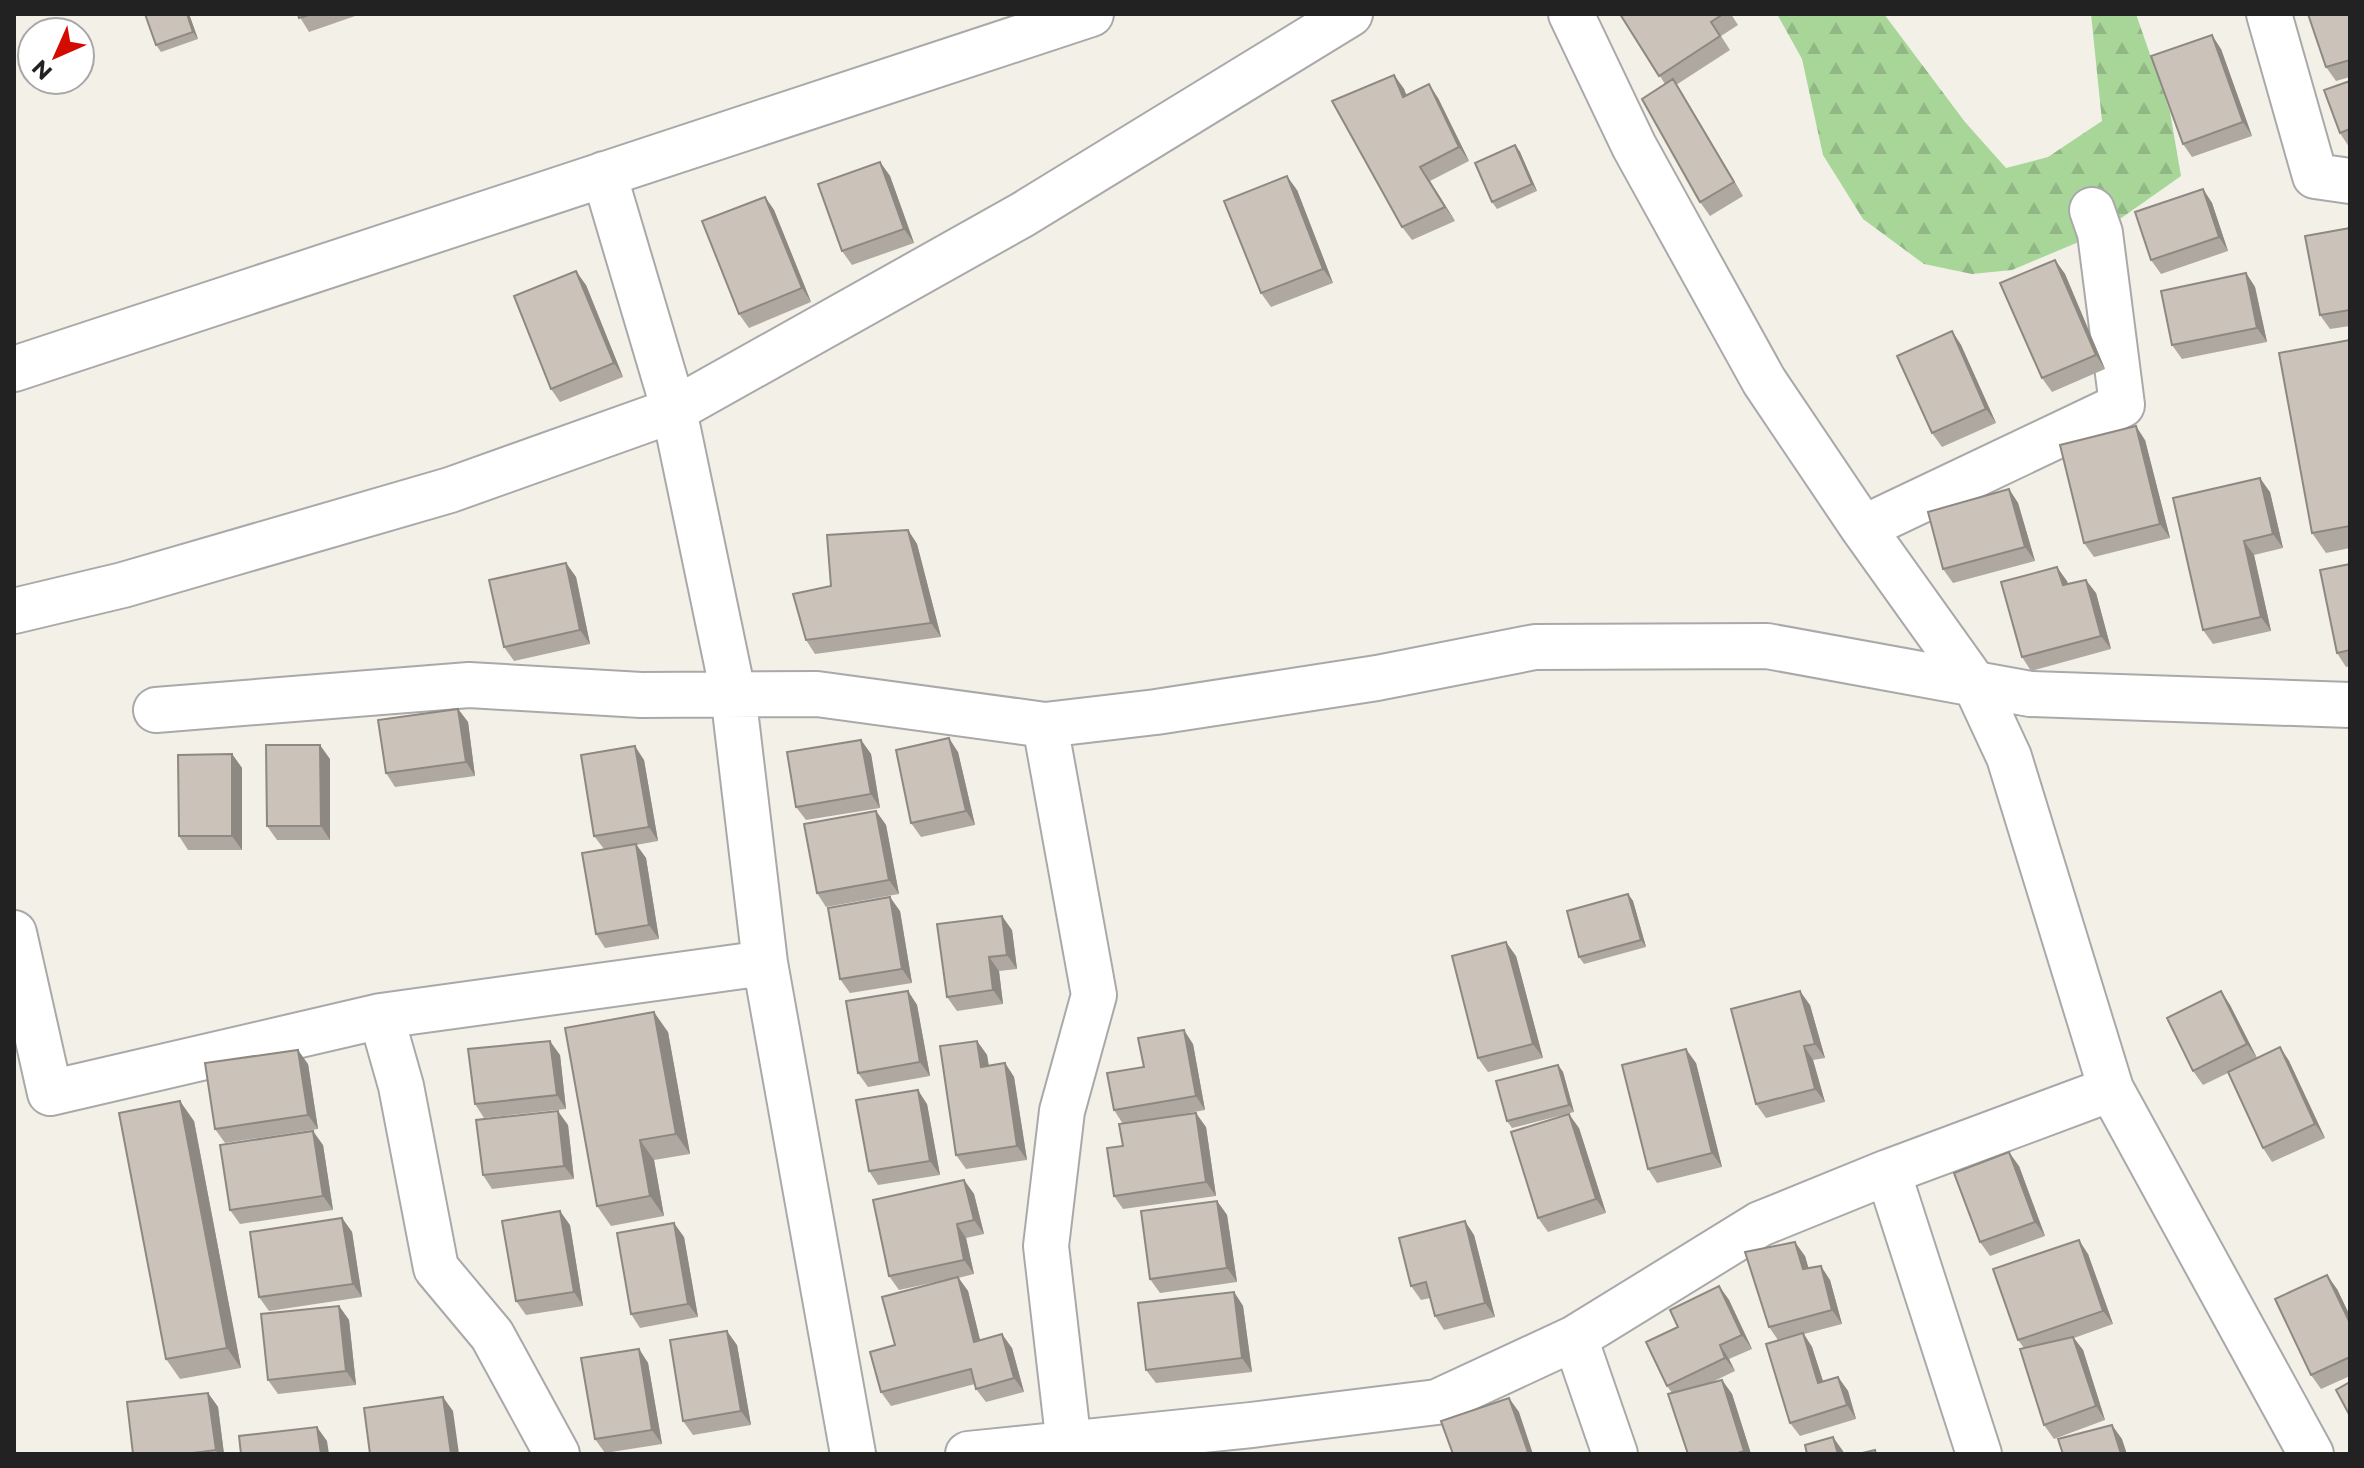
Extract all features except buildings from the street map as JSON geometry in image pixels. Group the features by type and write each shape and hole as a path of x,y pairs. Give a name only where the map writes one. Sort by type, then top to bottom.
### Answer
{"street":[{"path":"14,369 1091,14"},
{"path":"14,611 123,585 450,490 674,410 1022,215 1350,14"},
{"path":"1571,14 1634,146 1764,381 1863,528 1976,686 2009,757 2111,1089 2311,1454"},
{"path":"2269,14 2315,176 2350,181"},
{"path":"604,174 674,410 733,693 765,963 853,1454"},
{"path":"1863,528 2122,405 2100,233 2092,210"},
{"path":"156,710 469,685 641,695 817,694 1045,725 1156,712 1361,680 1535,647 1767,646 2030,694 2350,705"},
{"path":"1045,725 1094,995 1062,1111 1046,1246 1069,1449"},
{"path":"14,933 50,1093 381,1016 765,963"},
{"path":"381,1016 401,1086 436,1268 492,1335 557,1454"},
{"path":"968,1454 1256,1439 1437,1402 1575,1338 1760,1224 1888,1172 2111,1089"},
{"path":"1888,1172 1979,1454"},
{"path":"1575,1338 1615,1454"}],"green space":[{"path":"1777,14 1884,14 1965,122 2006,168 2048,157 2102,121 2091,14 2136,14 2170,112 2181,176 2100,233 2012,270 1972,274 1924,264 1863,219 1823,155 1802,59"}]}
